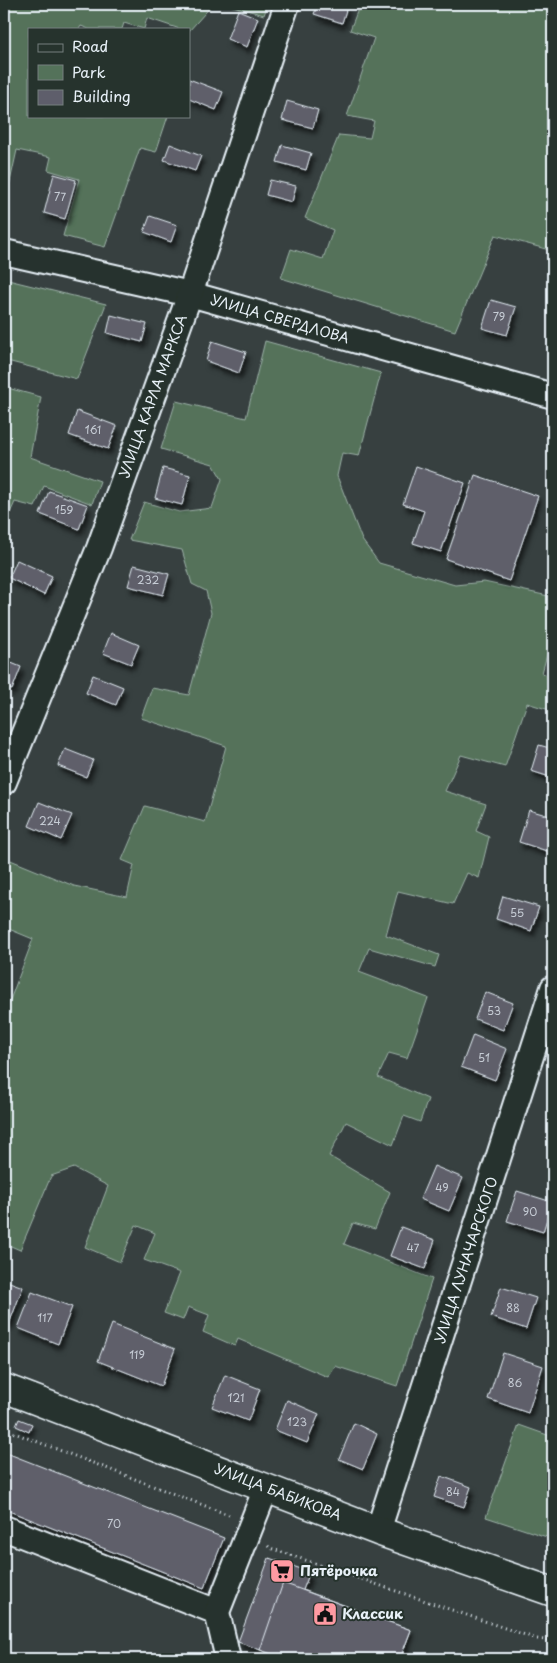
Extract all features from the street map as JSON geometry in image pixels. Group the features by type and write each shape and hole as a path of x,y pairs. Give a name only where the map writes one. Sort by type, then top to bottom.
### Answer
{"main road":[{"name":"УЛИЦА БАБИКОВА","path":"4,1388 378,1530 553,1592"}],"street":[{"name":"УЛИЦА КАРЛА МАРКСА","path":"4,782 99,548 190,294 287,4"},
{"name":"УЛИЦА СВЕРДЛОВА","path":"4,252 190,294 553,396"},
{"name":"УЛИЦА ЛУНАЧАРСКОГО","path":"378,1530 553,988"},
{"path":"228,1659 217,1612 266,1488"},
{"path":"4,1528 217,1612"}],"path":[{"path":"4,1429 252,1524 270,1548 537,1639 553,1641"}],"green space":[{"path":"4,4 213,4 190,30 190,28 177,28 147,18 144,28 124,23 122,28 86,28 81,26 80,28 28,28 28,118 167,118 156,152 140,148 105,247 63,236 79,179 48,170 51,157 17,150 4,209"},
{"path":"226,4 268,4 264,15"},
{"path":"360,4 553,4 553,251 495,235 455,331 281,278 291,249 323,259 333,230 305,218 339,135 370,138 374,121 347,116 374,38 350,30"},
{"path":"4,279 106,304 77,379 7,361 4,371"},
{"path":"265,341 381,373 359,456 342,453 337,476 362,540 379,563 455,585 484,582 553,597 553,632 542,673 553,677 553,711 527,703 505,767 461,755 445,791 486,804 476,831 489,837 479,878 467,873 453,904 398,891 386,935 439,955 435,967 369,948 359,972 428,998 407,1058 389,1053 378,1077 428,1099 420,1122 404,1116 393,1145 346,1122 329,1156 390,1192 375,1229 353,1223 344,1244 432,1279 397,1386 335,1366 328,1377 238,1339 235,1346 203,1332 209,1315 188,1307 183,1320 164,1313 180,1273 144,1260 155,1233 136,1225 120,1262 85,1247 108,1186 74,1168 51,1176 20,1250 4,1243 4,1120 10,1093 4,1091 4,1016 33,939 4,927 4,871 8,859 74,886 127,897 134,865 122,860 145,806 205,822 226,746 141,718 152,688 189,695 211,613 206,591 192,584 182,550 129,540 144,502 179,512 212,508 222,479 213,464 161,449 176,401 246,418"},
{"path":"4,387 41,397 30,457 100,481 92,504 44,486 35,507 15,502 4,526"},
{"path":"519,1425 553,1437 553,1539 486,1517"}],"building":[{"path":"318,4 339,4 347,7 342,23 314,14"},
{"path":"238,10 258,18 247,47 227,39"},
{"path":"190,79 223,92 216,110 190,99"},
{"path":"287,101 318,110 313,128 282,120"},
{"path":"170,144 201,156 195,171 164,160"},
{"path":"282,145 311,153 306,170 277,162"},
{"path":"54,174 76,180 65,219 44,213"},
{"path":"270,180 296,186 292,202 266,195"},
{"path":"150,216 177,225 171,242 144,232"},
{"path":"491,300 516,307 507,335 482,328"},
{"path":"111,315 147,324 142,342 107,333"},
{"path":"212,341 246,352 239,373 206,361"},
{"path":"77,411 117,426 108,449 69,435"},
{"path":"416,466 465,483 441,552 413,543 424,511 403,504"},
{"path":"163,468 190,475 182,505 155,498"},
{"path":"475,475 538,496 509,581 446,559"},
{"path":"49,491 88,505 79,529 40,514"},
{"path":"17,560 52,576 44,595 9,578"},
{"path":"134,565 169,574 163,595 128,586"},
{"path":"111,633 139,645 131,664 103,653"},
{"path":"4,660 21,667 12,690 4,687"},
{"path":"93,675 123,687 116,705 86,693"},
{"path":"539,745 553,749 553,778 531,771"},
{"path":"65,749 93,760 86,777 58,766"},
{"path":"39,802 72,815 61,840 29,826"},
{"path":"529,810 553,817 553,853 519,842"},
{"path":"503,896 539,907 531,931 496,919"},
{"path":"485,992 513,1003 503,1030 475,1019"},
{"path":"473,1035 507,1049 495,1080 461,1067"},
{"path":"434,1166 463,1178 449,1211 420,1199"},
{"path":"517,1191 552,1202 543,1232 507,1221"},
{"path":"401,1227 435,1240 425,1269 390,1256"},
{"path":"4,1280 23,1287 9,1324 4,1322"},
{"path":"501,1287 536,1298 526,1329 491,1317"},
{"path":"32,1292 72,1307 58,1344 18,1328"},
{"path":"112,1324 175,1349 161,1386 98,1361"},
{"path":"503,1353 543,1366 528,1413 488,1399"},
{"path":"225,1375 260,1389 248,1421 212,1407"},
{"path":"287,1400 319,1414 307,1443 275,1430"},
{"path":"19,1419 32,1424 29,1432 16,1426"},
{"path":"354,1423 377,1434 363,1469 339,1459"},
{"path":"4,1452 224,1538 204,1588 4,1509"},
{"path":"441,1476 471,1487 464,1507 434,1497"},
{"path":"269,1558 310,1572 303,1590 411,1630 400,1659 286,1659 238,1642"},
{"path":"283,1583 411,1630 400,1659 286,1659 260,1650"}],"place":[{"name":"Пятёрочка","path":"282,1571"},
{"name":"Классик","path":"325,1614"}]}
